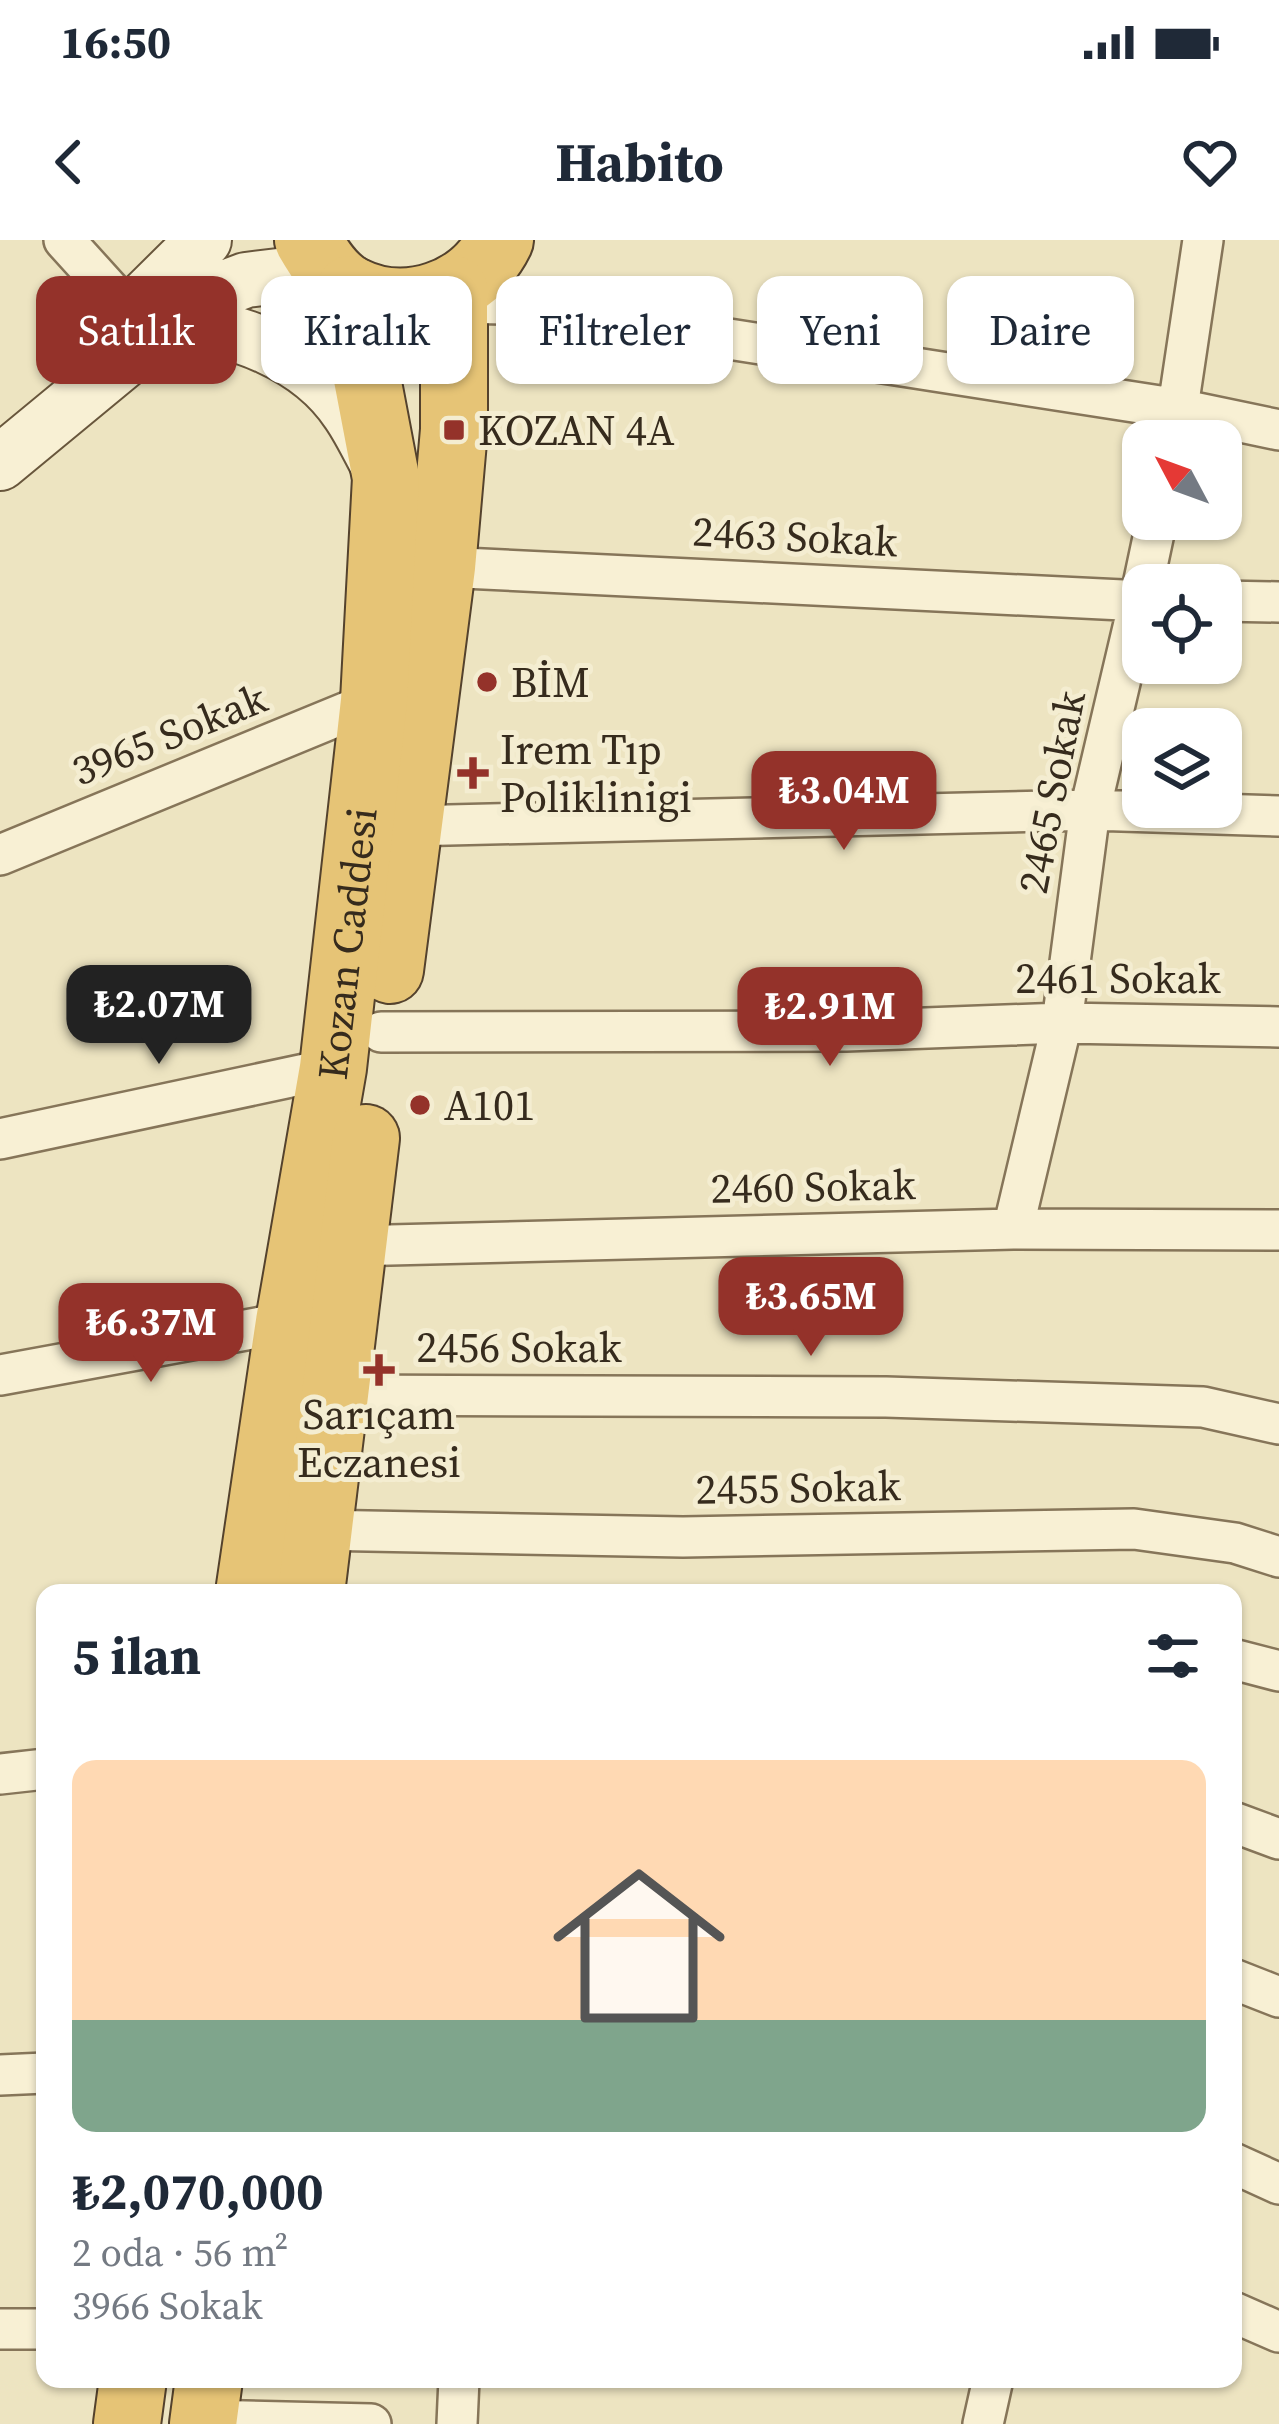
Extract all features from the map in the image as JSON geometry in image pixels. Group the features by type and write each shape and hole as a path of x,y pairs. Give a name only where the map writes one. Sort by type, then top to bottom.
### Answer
{"highway":[{"path":"308,240 335,276"},
{"path":"472,277 500,240"},
{"name":"Kozan Caddesi","path":"313,1562 350,1246 386,478 368,384"},
{"name":"Kozan Caddesi","path":"250,1584 289,1322 408,826 442,567 454,384"},
{"path":"127,2424 132,2388"}],"main road":[{"path":"174,276 204,240"},
{"path":"279,276 312,272 320,276"},
{"path":"237,334 300,364 347,409 386,478"},
{"path":"0,418 43,384"},
{"path":"0,463 74,384"}],"street":[{"path":"64,240 135,276"},
{"path":"1177,420 1203,240"},
{"path":"472,299 1148,420"},
{"path":"1242,428 1279,430"},
{"name":"2463 Sokak","path":"442,567 1122,592"},
{"path":"1242,601 1279,602"},
{"name":"2465 Sokak","path":"1013,1229 1062,1023 1090,810 1122,676"},
{"name":"3965 Sokak","path":"0,855 374,701"},
{"path":"408,826 1090,810 1279,816"},
{"name":"2461 Sokak","path":"0,1139 357,1050 1062,1023 1279,1027"},
{"name":"2460 Sokak","path":"350,1246 1013,1229 1279,1230"},
{"path":"0,1375 289,1322"},
{"name":"2456 Sokak","path":"334,1394 886,1396 1204,1407 1279,1424"},
{"name":"2455 Sokak","path":"313,1562 682,1537 1134,1529 1235,1543 1279,1557"},
{"path":"1242,1661 1279,1671"},
{"path":"0,1774 36,1770"},
{"path":"1242,1825 1279,1839"},
{"path":"1242,1983 1279,1997"},
{"path":"0,2075 36,2073"},
{"path":"1242,2167 1279,2183"},
{"path":"1242,2316 1279,2332"},
{"path":"0,2329 36,2329"},
{"path":"457,2424 459,2388"},
{"path":"983,2424 991,2388"},
{"path":"205,2408 371,2424"}],"place":[{"name":"KOZAN 4A","path":"454,430"},
{"name":"BİM","path":"487,682"},
{"name":"Irem Tıp Poliklinigi","path":"473,773"},
{"name":"A101","path":"420,1105"},
{"name":"Sarıçam Eczanesi","path":"379,1370"}]}
